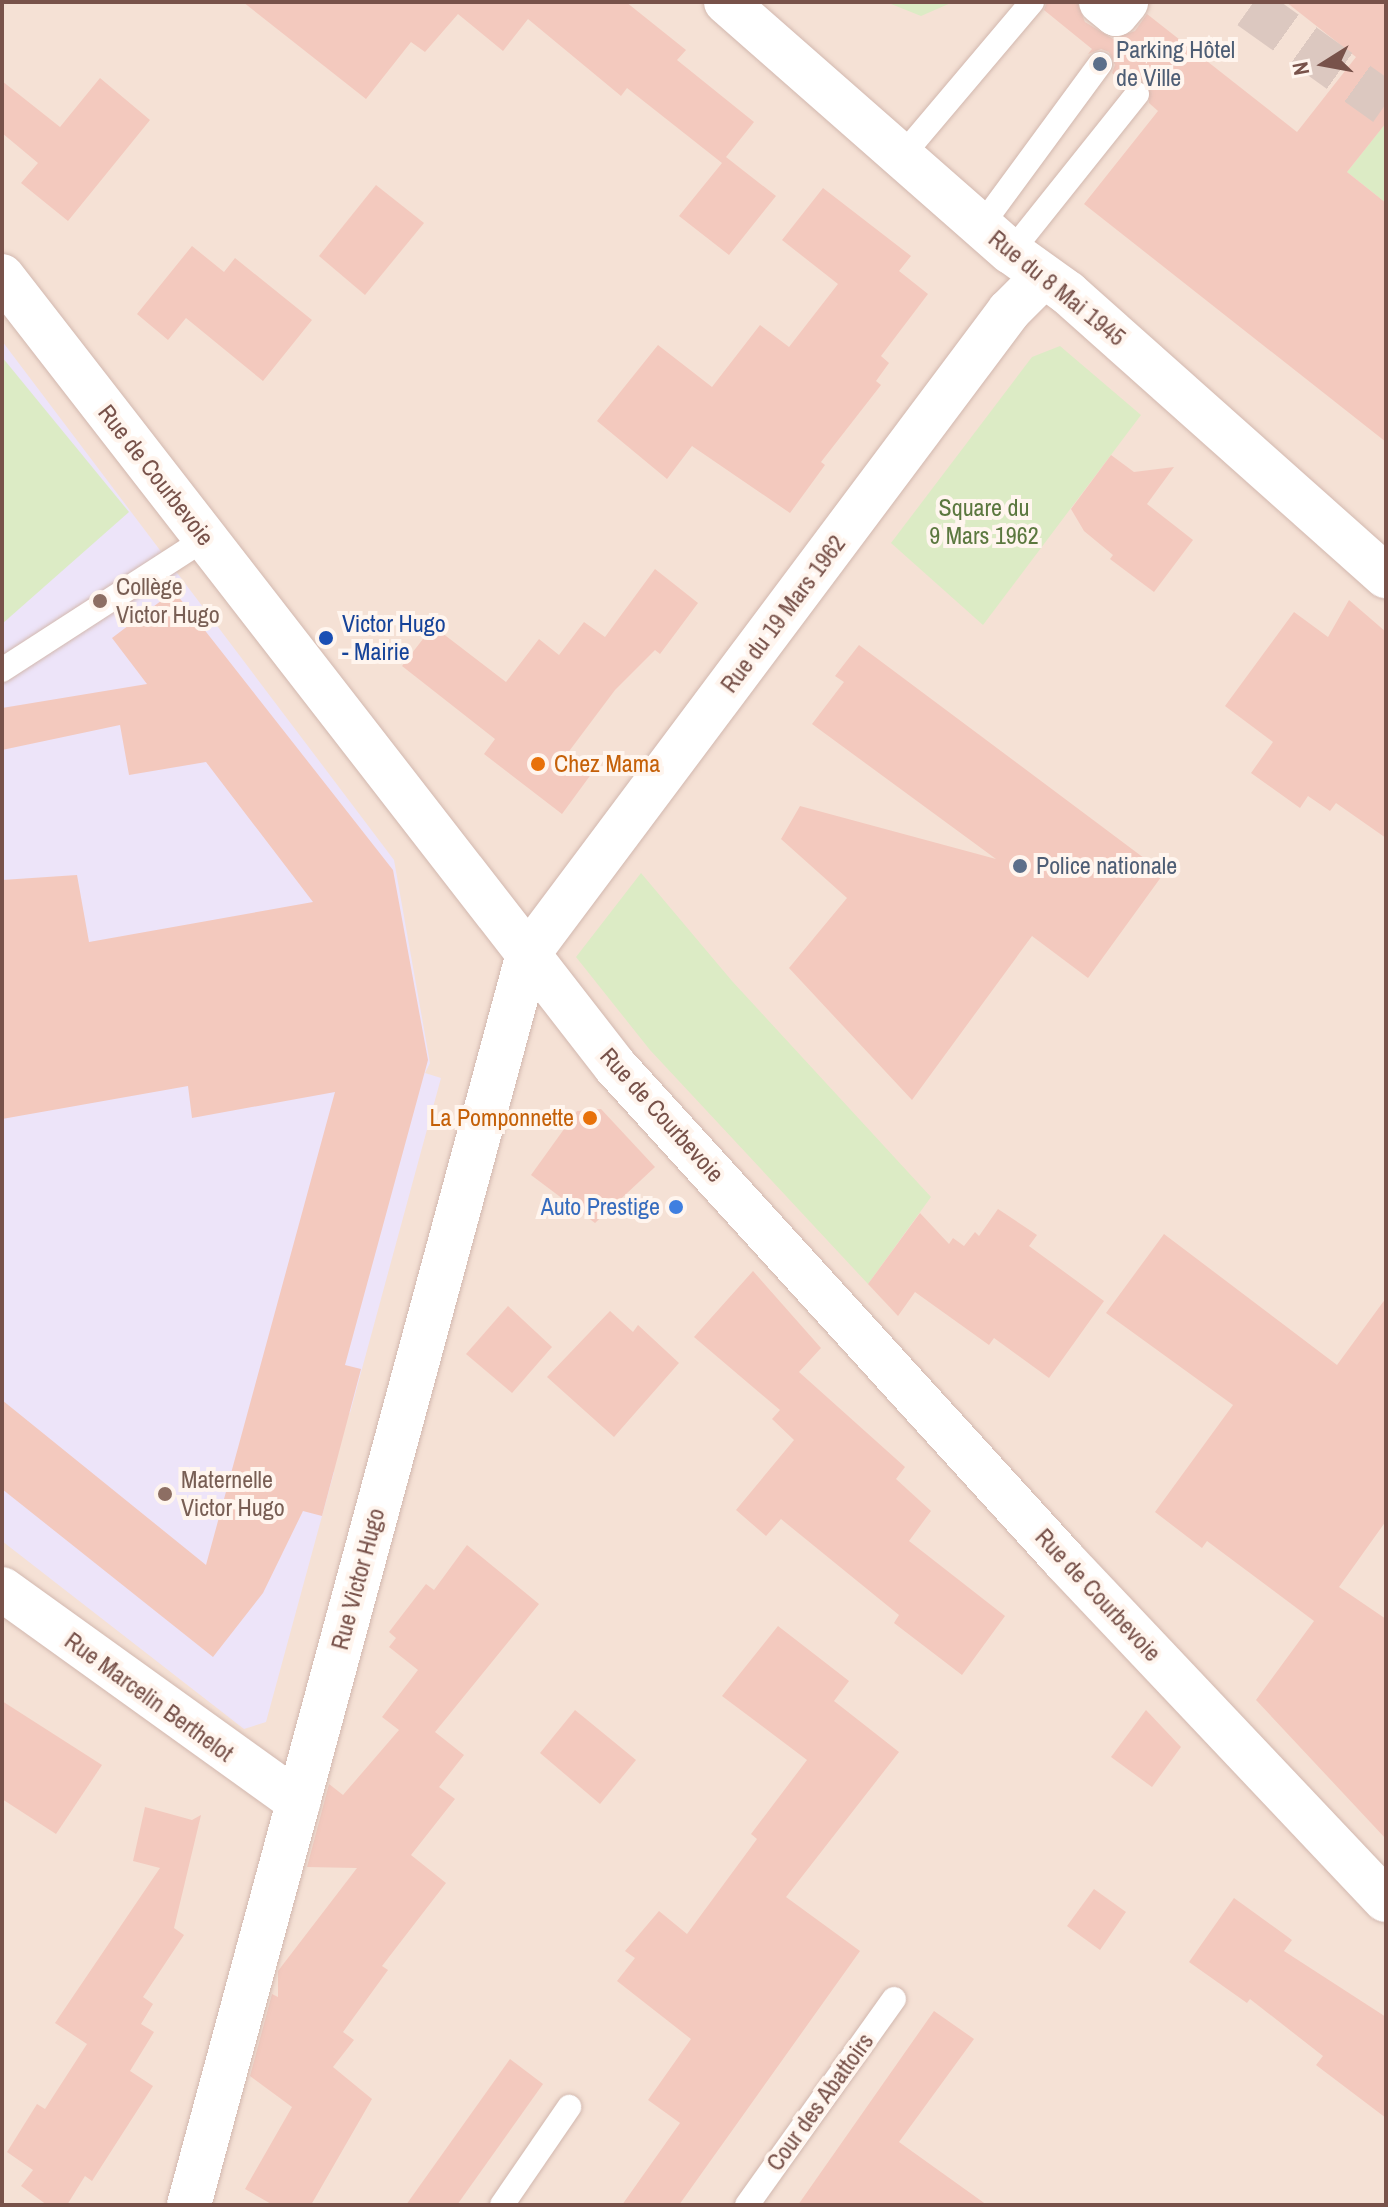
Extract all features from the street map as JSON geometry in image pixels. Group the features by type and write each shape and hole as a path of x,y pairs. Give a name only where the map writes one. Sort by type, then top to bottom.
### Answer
{"street":[{"name":"Rue du 8 Mai 1945","path":"726,2 1012,252 1068,293 1386,576"},
{"path":"1101,2 1116,14 1126,2"},
{"name":"Rue du 19 Mars 1962","path":"528,954 1009,311 1012,252"},
{"name":"Rue de Courbevoie","path":"2,276 636,1089 1064,1560 1386,1900"},
{"name":"Rue Victor Hugo","path":"189,2205 528,954"},
{"name":"Rue Marcelin Berthelot","path":"2,1589 298,1802"}],"lane":[{"path":"901,157 1032,2"},
{"path":"1012,252 1100,64"},
{"path":"1012,252 1137,94"},
{"path":"2,670 206,538"},
{"name":"Cour des Abattoirs","path":"747,2205 894,1999"},
{"path":"502,2205 569,2107"}],"shaded area":[{"path":"2,2 1386,2 1386,2205 2,2205"},
{"name":"Collège Victor Hugo","path":"2,341 394,860 430,1063 425,1073 441,1078 350,1413 343,1410 327,1470 334,1472 266,1722 244,1729 2,1541"}],"green space":[{"path":"886,2 953,2 921,16"},
{"path":"1386,125 1386,203 1347,172"},
{"name":"Square du 9 Mars 1962","path":"1060,346 1141,415 983,625 891,543 1032,357"},
{"path":"2,357 129,512 2,624"},
{"path":"641,873 732,981 931,1197 868,1284 650,1050 576,957"}],"building":[{"path":"243,2 626,2 686,50 677,60 754,122 726,157 776,196 729,255 679,216 722,163 627,88 621,96 528,19 503,51 458,14 425,52 411,42 366,99"},
{"path":"1047,2 1077,2 1085,22 1113,39 1135,31 1147,14 1297,132 1356,57 1286,2 1386,2 1386,123 1347,172 1386,203 1386,442 1084,204 1158,111 1149,103 1147,83 1138,79 1125,85 1112,73 1115,65 1109,52 1101,49 1088,54 1092,49 1044,10"},
{"path":"100,78 150,120 68,221 21,183 38,163 2,133 2,81 60,127"},
{"path":"376,185 424,223 365,295 319,256"},
{"path":"823,188 911,256 899,271 928,294 881,356 889,363 876,381 881,385 821,462 825,465 790,513 692,446 667,479 597,421 658,345 712,387 760,325 789,347 838,284 782,240"},
{"path":"192,246 224,272 235,258 312,320 263,381 186,318 168,340 137,314"},
{"path":"1111,455 1134,472 1174,467 1147,504 1193,540 1154,592 1110,559 1113,555 1084,531 1071,509"},
{"path":"655,569 698,603 660,654 655,650 615,690 567,754 592,773 562,814 484,754 495,739 402,666 433,626 506,682 539,639 559,655 584,622 605,637"},
{"path":"174,591 393,870 428,1060 345,1365 361,1369 322,1516 303,1511 263,1593 213,1657 2,1489 2,1400 206,1565 335,1092 192,1118 188,1086 2,1119 2,880 77,875 89,942 313,902 206,762 129,775 120,725 2,750 2,708 147,684 112,638"},
{"path":"1349,600 1386,632 1386,838 1336,803 1330,811 1308,796 1300,808 1251,773 1273,742 1225,706 1294,612 1328,637"},
{"name":"Police nationale","path":"859,645 1164,873 1088,978 1032,936 912,1100 789,968 847,898 781,839 800,806 996,859 812,724 844,682 835,676"},
{"path":"601,1109 655,1167 595,1223 531,1175 577,1111"},
{"path":"998,1209 1037,1235 1029,1246 1104,1301 1049,1378 994,1338 989,1345 915,1292 898,1316 868,1284 920,1213 949,1244 953,1238 964,1246 975,1232 979,1236"},
{"path":"1164,1234 1337,1365 1386,1298 1386,1521 1339,1587 1386,1619 1386,1839 1256,1700 1314,1621 1207,1541 1202,1548 1155,1512 1233,1405 1106,1313"},
{"path":"753,1271 821,1348 799,1372 905,1467 896,1479 931,1511 909,1541 1005,1616 962,1675 894,1623 899,1615 781,1519 766,1536 736,1510 794,1440 772,1419 780,1410 694,1337"},
{"path":"508,1306 552,1347 512,1393 466,1354"},
{"path":"610,1311 633,1332 638,1325 679,1363 614,1437 547,1377"},
{"path":"467,1545 539,1604 435,1732 464,1755 439,1787 455,1799 411,1855 446,1883 382,1966 388,1970 343,2032 354,2040 333,2067 372,2099 311,2205 273,2205 245,2189 292,2107 250,2076 272,1994 278,1997 278,1971 357,1868 307,1867 329,1784 343,1795 399,1730 382,1717 418,1670 389,1647 396,1638 389,1632 426,1584 434,1590"},
{"path":"778,1626 849,1681 834,1701 899,1752 786,1897 860,1951 679,2205 622,2205 680,2123 648,2100 691,2039 617,1981 635,1958 625,1951 659,1911 687,1934 757,1839 751,1834 807,1760 722,1696"},
{"path":"2,1701 102,1765 56,1834 2,1799"},
{"path":"575,1710 636,1760 600,1804 540,1753"},
{"path":"1146,1710 1181,1747 1152,1787 1111,1757"},
{"path":"145,1807 192,1820 201,1815 174,1928 184,1935 143,1997 153,2004 141,2024 154,2032 130,2071 153,2086 92,2181 85,2176 67,2205 47,2205 21,2186 33,2170 7,2152 37,2104 45,2109 87,2044 55,2023 160,1868 133,1861"},
{"path":"1094,1889 1126,1912 1100,1950 1067,1926"},
{"path":"1234,1898 1292,1940 1284,1951 1386,2017 1386,2118 1316,2065 1323,2056 1250,1999 1247,2003 1189,1962"},
{"path":"934,2011 974,2039 899,2142 987,2205 798,2205"},
{"path":"510,2059 543,2084 457,2205 406,2205"}],"tunnel":[{"path":"1250,7 1386,104"}],"place":[{"name":"Parking Hôtel de Ville","path":"1100,64"},
{"name":"Collège Victor Hugo","path":"100,601"},
{"name":"Victor Hugo - Mairie","path":"326,638"},
{"name":"Chez Mama","path":"538,764"},
{"name":"Police nationale","path":"1020,866"},
{"name":"La Pomponnette","path":"590,1118"},
{"name":"Auto Prestige","path":"676,1207"},
{"name":"Maternelle Victor Hugo","path":"165,1494"}]}
